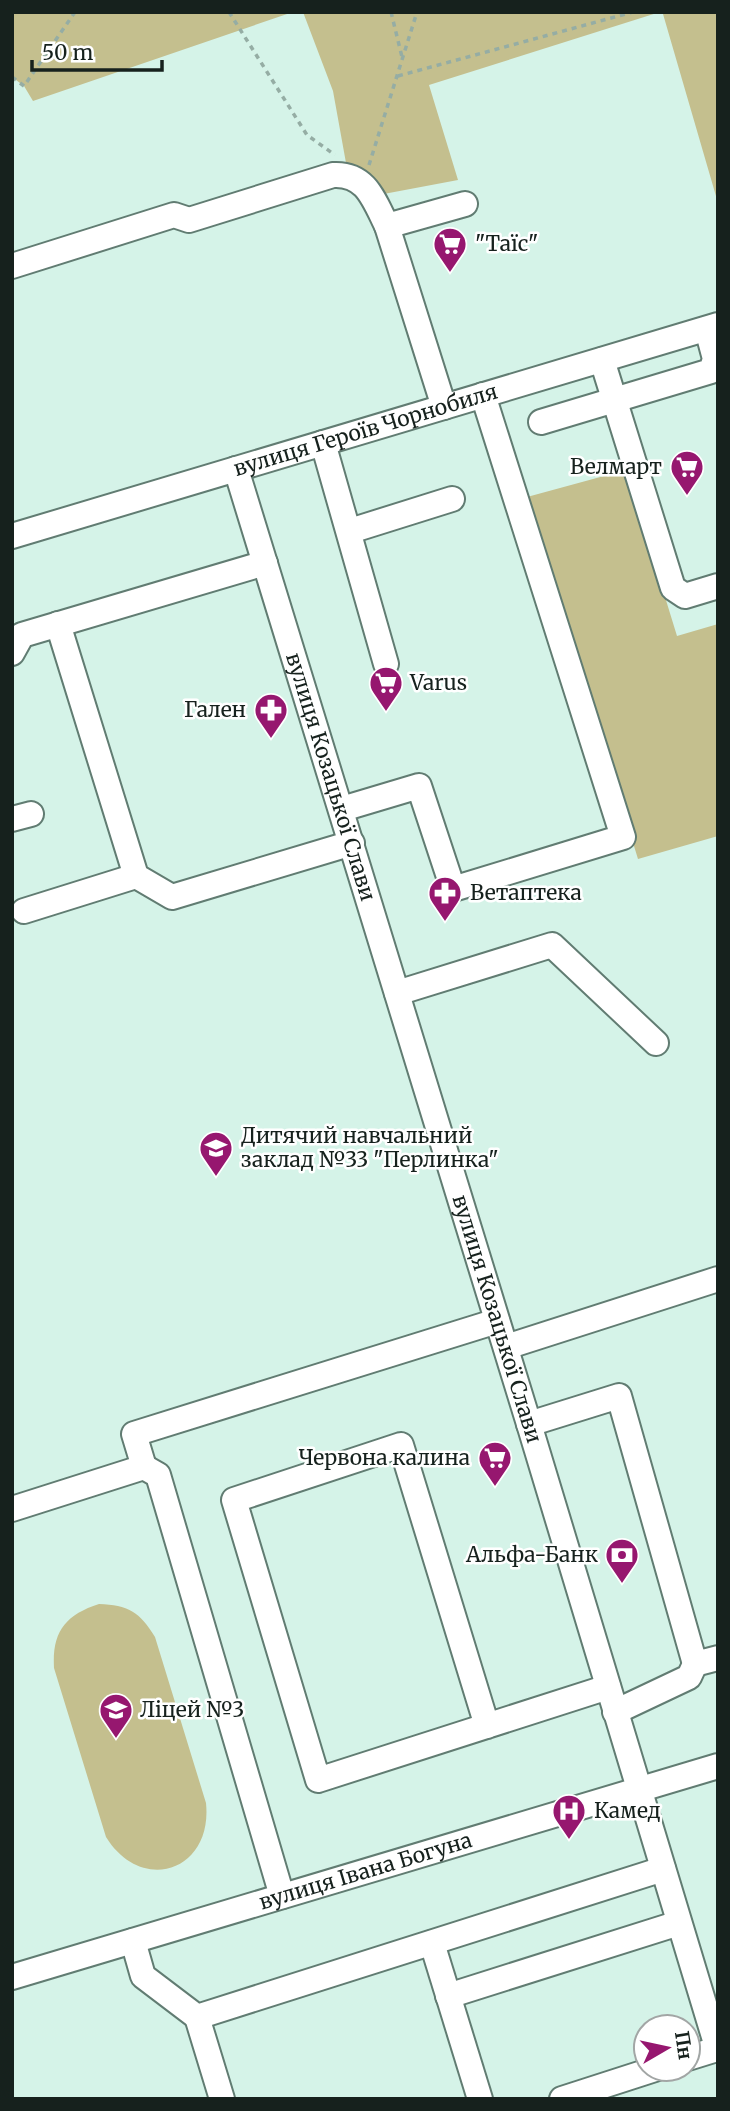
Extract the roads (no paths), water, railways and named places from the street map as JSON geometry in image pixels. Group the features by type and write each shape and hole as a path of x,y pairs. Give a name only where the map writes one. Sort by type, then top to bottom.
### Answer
{"street":[{"path":"12,266 174,215 189,220 332,175 348,174 373,196 387,226 444,407"},
{"path":"387,226 465,204"},
{"path":"541,422 711,371 715,359 712,327"},
{"name":"вулиця Героїв Чорнобиля","path":"12,536 712,327"},
{"path":"602,360 673,588 685,596 718,586"},
{"path":"342,809 419,786 453,889 623,837 483,395"},
{"path":"323,443 386,664"},
{"name":"вулиця Козацької Слави","path":"236,469 530,1424 718,2049"},
{"path":"349,531 452,499"},
{"path":"12,653 22,635 265,563"},
{"path":"58,624 136,876 172,897 352,843"},
{"path":"24,911 136,876"},
{"path":"397,993 552,945 656,1043"},
{"path":"506,1347 718,1279"},
{"path":"282,1896 158,1475 144,1467 134,1434 497,1321"},
{"path":"530,1424 619,1396 706,1661 689,1677 615,1712"},
{"path":"486,1726 401,1444 234,1500 318,1780 608,1687"},
{"path":"12,1509 144,1467"},
{"name":"вулиця Івана Богуна","path":"12,1977 718,1766"},
{"path":"198,2017 663,1869"},
{"path":"448,1996 679,1923"},
{"path":"133,1941 143,1976 198,2017 222,2099"},
{"path":"432,1943 480,2099"},
{"path":"562,2099 632,2076"}],"place":[{"name":"\"Таїс\"","path":"450,274"},
{"name":"Велмарт","path":"687,497"},
{"name":"Varus","path":"386,713"},
{"name":"Гален","path":"271,740"},
{"name":"Ветаптека","path":"445,923"},
{"name":"Дитячий навчальний заклад №33 \"Перлинка\"","path":"216,1178"},
{"name":"Червона калина","path":"495,1488"},
{"name":"Альфа-Банк","path":"622,1585"},
{"name":"Ліцей №3","path":"116,1740"},
{"name":"Камед","path":"569,1841"}]}
